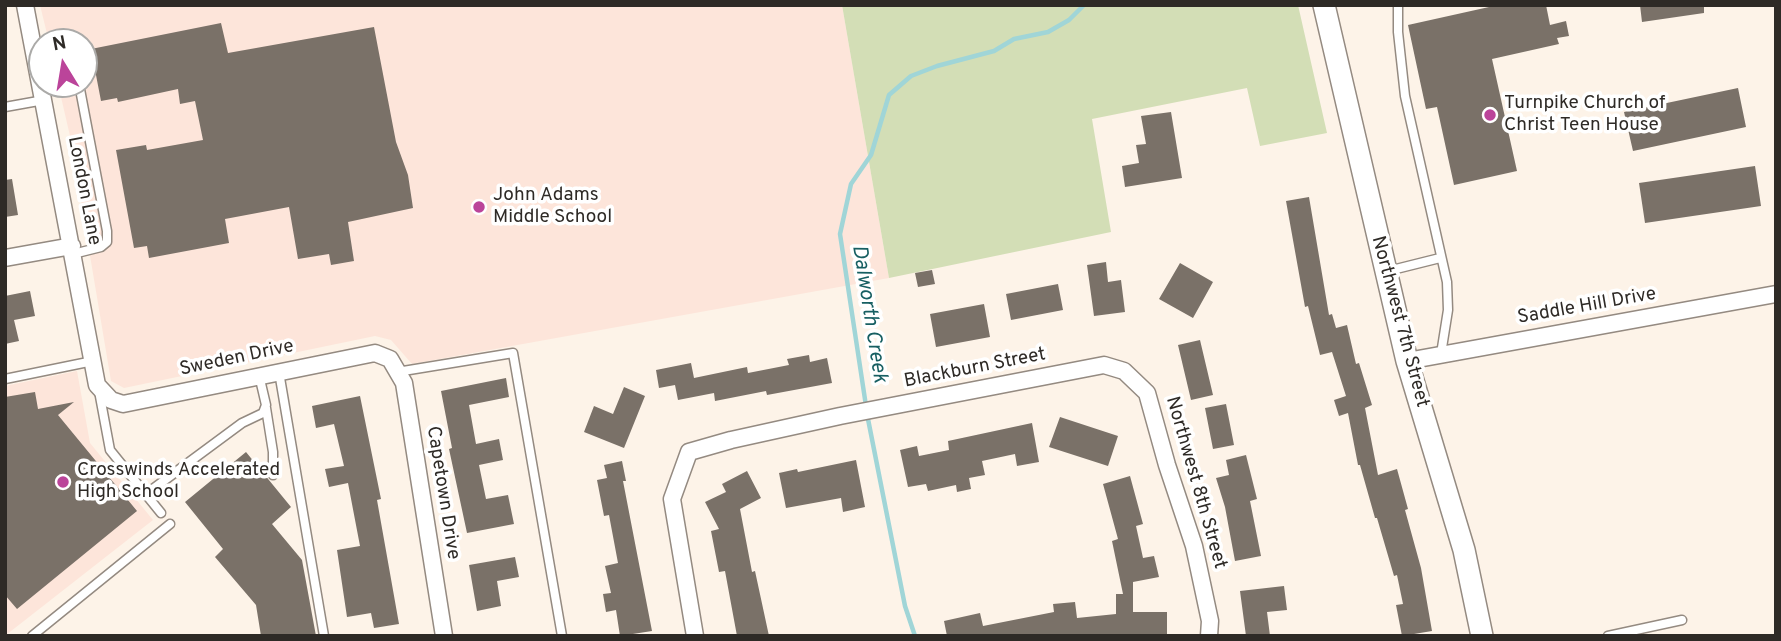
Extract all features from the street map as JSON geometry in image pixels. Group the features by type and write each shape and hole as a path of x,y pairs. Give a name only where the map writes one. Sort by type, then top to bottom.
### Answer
{"street":[{"name":"London Lane","path":"25,5 30,28"},
{"name":"Northwest 7th Street","path":"1324,5 1406,361 1464,550 1482,636"},
{"name":"London Lane","path":"44,100 97,385"},
{"path":"5,258 73,250"},
{"name":"Saddle Hill Drive","path":"1406,361 1776,294"},
{"name":"Sweden Drive","path":"97,385 111,400 123,404 376,353 393,365"},
{"name":"Capetown Drive","path":"393,365 404,383 444,636"},
{"name":"Blackburn Street","path":"695,636 672,499 690,452 731,440 840,416 1104,365"},
{"name":"Northwest 8th Street","path":"1104,365 1124,371 1147,393 1194,546 1210,621 1209,636"}],"lane":[{"path":"1398,5 1402,70 1411,124 1447,282 1448,310 1441,354"},
{"path":"73,250 101,247 107,242 82,98"},
{"path":"5,107 44,100"},
{"path":"1385,271 1440,258"},
{"path":"393,365 513,353 562,636"},
{"path":"5,379 93,361"},
{"path":"279,372 324,636"},
{"path":"259,376 273,452 273,475"},
{"path":"97,385 110,450 161,513"},
{"path":"146,494 242,423 263,413 266,405"},
{"path":"32,636 170,524"},
{"path":"1608,636 1682,620"}],"shaded area":[{"name":"John Adams Middle School","path":"40,5 842,5 889,278 412,364 391,340 375,336 124,388 111,381 61,98 98,98 98,28 46,28"},
{"name":"Crosswinds Accelerated High School","path":"77,371 90,443 153,520 6,635 5,386"}],"green space":[{"path":"842,5 1298,5 1327,133 1260,146 1247,88 1092,119 1111,232 889,278"}],"building":[{"path":"1498,5 1546,5 1550,25 1566,21 1569,36 1557,38 1559,44 1492,59 1517,171 1454,185 1437,107 1426,109 1408,25"},
{"path":"1640,5 1704,5 1704,13 1642,22"},
{"path":"221,23 228,53 374,27 396,142 408,175 413,208 348,222 354,261 331,265 329,254 298,259 289,207 225,219 229,243 149,258 147,246 134,248 116,150 146,145 147,150 203,140 195,101 180,104 178,89 118,102 117,98 101,101 98,85 98,48"},
{"path":"1738,88 1746,127 1633,151 1624,112"},
{"path":"1171,112 1182,178 1125,187 1122,166 1139,163 1136,145 1146,144 1141,116"},
{"path":"1755,166 1761,206 1645,223 1639,183"},
{"path":"12,179 18,215 5,217 5,180"},
{"path":"1309,197 1329,315 1332,314 1336,328 1347,325 1356,364 1359,363 1372,405 1365,408 1378,475 1397,469 1421,568 1432,631 1402,636 1396,605 1403,604 1397,575 1394,576 1358,465 1348,413 1339,416 1334,400 1346,396 1332,352 1320,355 1308,306 1305,307 1286,201"},
{"path":"1106,262 1108,282 1121,280 1125,312 1094,316 1087,265"},
{"path":"1180,263 1213,282 1193,318 1159,299"},
{"path":"932,270 935,284 918,287 915,273"},
{"path":"1058,284 1063,310 1011,320 1006,294"},
{"path":"30,291 35,316 14,320 19,341 5,344 5,296"},
{"path":"984,304 990,337 936,347 930,314"},
{"path":"1200,340 1213,395 1191,400 1178,345"},
{"path":"809,355 810,362 827,358 832,383 767,395 766,391 715,401 714,393 678,400 675,385 659,388 656,370 691,363 694,378 747,367 748,373 789,365 787,359"},
{"path":"506,378 509,397 469,405 476,444 499,439 503,460 479,465 486,499 508,495 514,524 467,533 449,449 452,448 441,391"},
{"path":"624,387 645,396 624,448 584,432 594,406 613,414"},
{"name":"Crosswinds Accelerated High School","path":"35,392 38,409 74,402 58,415 137,511 17,609 5,595 5,397"},
{"path":"360,396 381,499 377,500 399,624 374,628 371,613 347,617 337,550 360,546 348,483 329,487 325,469 344,466 334,424 316,428 312,406"},
{"path":"1226,404 1234,445 1213,449 1205,408"},
{"path":"1060,417 1118,436 1108,466 1049,447"},
{"path":"1032,423 1039,462 1017,466 1015,454 982,461 985,475 969,478 971,489 957,492 956,485 928,491 926,484 908,487 900,450 917,446 919,456 949,450 948,441"},
{"path":"246,452 291,507 272,524 302,560 316,636 261,636 256,605 215,557 223,549 185,502"},
{"path":"1246,455 1257,499 1250,501 1261,556 1235,561 1225,507 1216,478 1229,475 1226,460"},
{"path":"856,460 865,507 843,512 841,498 786,508 779,473 797,469 798,472"},
{"path":"622,461 626,481 623,481 652,631 620,636 616,610 606,612 603,594 611,593 605,566 618,563 609,515 604,516 597,480 607,478 604,465"},
{"path":"747,471 761,498 740,509 752,572 755,571 769,636 737,636 725,571 719,572 711,531 719,529 705,502 726,492 722,484"},
{"path":"1130,476 1143,524 1136,526 1143,558 1154,556 1159,577 1133,582 1133,612 1167,612 1167,636 947,636 944,621 980,613 983,626 1054,612 1053,604 1075,602 1077,618 1116,614 1116,594 1123,594 1112,541 1118,539 1103,484"},
{"path":"515,557 519,577 497,581 501,606 477,611 469,565"},
{"path":"1284,586 1287,610 1267,612 1270,636 1246,636 1240,591"}],"waterway":[{"name":"Dalworth Creek","path":"866,406 840,234 851,184 871,155 889,95 911,76 994,51 1014,39 1048,32 1069,20 1084,5"},
{"name":"Dalworth Creek","path":"867,414 905,606 915,636"}],"place":[{"name":"Turnpike Church of Christ Teen House","path":"1490,115"},
{"name":"John Adams Middle School","path":"479,207"},
{"name":"Crosswinds Accelerated High School","path":"63,482"}]}
